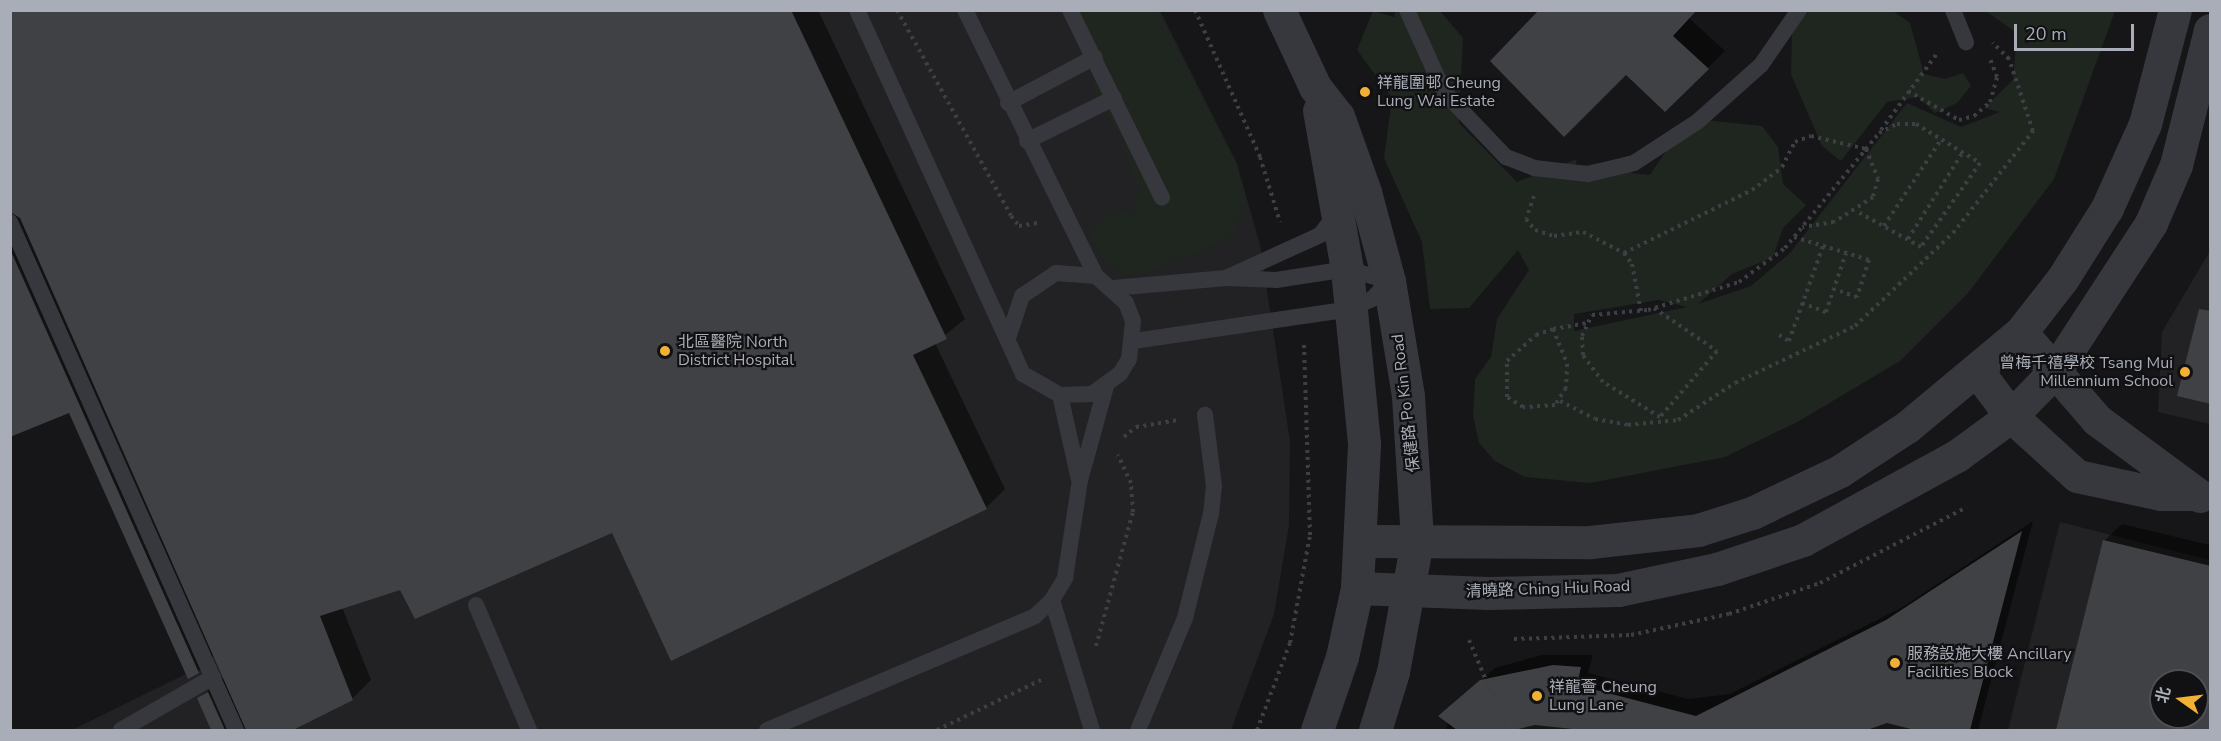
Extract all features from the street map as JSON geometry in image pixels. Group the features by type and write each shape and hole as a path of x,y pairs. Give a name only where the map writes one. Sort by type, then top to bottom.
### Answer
{"street":[{"name":"保健路 Po Kin Road","path":"1280,10 1315,87 1338,116 1389,281 1413,440 1417,541 1410,592 1375,730"},
{"path":"1362,541 1590,542 1698,530 1752,513 1840,471 1978,372 2021,332 2107,208 2145,124 2175,10"},
{"name":"清曉路 Ching Hiu Road","path":"1357,588 1410,592 1618,590 1718,570 1803,540 1883,501 2011,416 2054,372 2151,223 2176,165 2211,30"},
{"name":"保健路 Po Kin Road","path":"1315,87 1347,269 1364,443 1362,541 1357,588 1342,657 1317,730"},
{"path":"2021,332 2097,420 2203,497"},
{"path":"1978,372 2011,416 2077,476 2161,494 2203,497"}],"lane":[{"path":"857,10 1009,334 1023,374 1060,395 1092,394 1106,387 1124,366 1133,341 1133,321 1113,288 1096,276 1066,272 1037,282 1012,314 1009,334"},
{"path":"965,10 1008,103 1096,276"},
{"path":"1070,10 1162,198"},
{"path":"1407,10 1444,92 1478,132 1506,157 1544,169 1588,174 1634,163 1696,122 1761,64 1799,10"},
{"path":"1953,10 1966,43"},
{"path":"1008,103 1095,57"},
{"path":"1027,141 1114,98"},
{"path":"1227,278 1320,235 1337,213"},
{"path":"10,222 236,730"},
{"path":"1113,288 1227,278 1276,280 1347,269 1389,281 1372,300 1351,309 1133,341"},
{"path":"767,730 1035,616 1052,600 1065,578 1080,480 1106,387"},
{"path":"1060,395 1080,480"},
{"path":"1138,730 1185,618 1211,514 1214,486 1205,415"},
{"path":"1052,600 1092,730"},
{"path":"476,605 529,730"},
{"path":"121,730 213,677"}],"path":[{"path":"897,10 1011,216 1030,229 1040,213"},
{"path":"1195,10 1260,157 1278,216"},
{"path":"1560,401 1595,419 1628,425 1678,420 1735,383 1855,326 1953,233 2033,131 2009,59 1996,43 1949,42 1931,57 1879,133 1794,237 1739,282 1641,311 1592,315 1588,323 1583,355 1603,382 1660,417 1717,351 1654,308"},
{"path":"1908,91 1959,120 1974,116 1990,102 1997,77 1993,60 1966,43"},
{"path":"1858,212 1921,247 1980,163 1916,124 1897,124 1879,133"},
{"path":"1624,253 1752,190 1782,167 1796,142 1811,136 1866,148"},
{"path":"1884,226 1942,138"},
{"path":"1802,227 1858,212 1873,197 1878,179 1866,148"},
{"path":"1908,239 1964,153"},
{"path":"1544,169 1526,219 1535,230 1554,236 1583,231 1624,253 1632,264 1641,311"},
{"path":"1794,237 1869,260 1857,297 1834,289"},
{"path":"1779,335 1789,341 1823,246"},
{"path":"1802,303 1826,312 1846,253"},
{"path":"1553,329 1566,364 1566,388 1555,405 1523,407 1507,397 1507,361 1521,343 1553,329 1588,323"},
{"path":"1257,730 1290,643 1310,535 1305,363"},
{"path":"1469,640 1507,730"}],"shaded area":[{"name":"北區醫院 North District Hospital","path":"10,11 1160,11 1237,164 1260,245 1290,441 1289,525 1274,614 1231,730 72,730 196,669 11,261"},
{"path":"1080,11 1158,11 1237,164 1246,204 1230,239 1139,276 1119,274 1101,258 1092,235 1102,217 1133,209 1140,193 1123,142 1097,100"},
{"path":"1373,11 1394,17 1395,11 1440,11 1463,38 1459,123 1517,182 1577,159 1575,167 1616,160 1632,173 1650,175 1669,146 1705,120 1762,126 1778,147 1783,184 1806,205 1783,228 1773,257 1732,274 1698,304 1751,286 1790,253 1907,103 1961,127 2000,112 1984,108 2013,80 2017,33 1986,11 2115,11 2054,179 1968,293 1900,361 1799,421 1725,457 1590,483 1525,477 1495,461 1479,443 1473,415 1475,379 1491,357 1497,319 1529,270 1518,250 1469,308 1430,309 1422,242 1384,158 1392,98 1357,50","holes":["1659,300 1687,307 1574,331 1574,314"]},
{"path":"1807,11 1893,11 1910,23 1924,74 1945,79 1963,73 1971,86 1957,103 1935,113 1918,97 1887,102 1841,161 1822,146 1791,74 1792,33"},
{"name":"曾梅千禧學校 Tsang Mui Millennium School","path":"2210,251 2210,424 2158,412 2162,332"},
{"path":"2060,522 2210,560 2210,730 2008,730"}],"building":[{"name":"北區醫院 North District Hospital","path":"10,10 791,10 947,339 913,355 987,509 671,661 612,533 415,619 400,590 320,616 353,700 293,730 246,730 20,218 10,212"},
{"path":"1539,10 1697,10 1673,36 1709,69 1665,112 1626,75 1564,137 1490,61"},
{"path":"10,249 199,673 188,679 69,413 10,437"},
{"path":"2199,309 2211,311 2211,404 2177,396"},
{"name":"服務設施大樓 Ancillary Facilities Block","path":"2022,531 1970,730 1915,730 1887,723 1867,730 1582,730 1535,725 1514,730 1457,730 1438,716 1480,680 1553,665 1581,667 1577,685 1696,716 1886,620"},
{"path":"2103,540 2211,566 2211,730 2056,730"},
{"path":"208,692 225,730 211,730 197,698"}],"place":[{"name":"祥龍圍邨 Cheung Lung Wai Estate","path":"1365,92"},
{"name":"北區醫院 North District Hospital","path":"665,351"},
{"name":"曾梅千禧學校 Tsang Mui Millennium School","path":"2185,372"},
{"name":"服務設施大樓 Ancillary Facilities Block","path":"1895,663"},
{"name":"祥龍薈 Cheung Lung Lane","path":"1537,696"}]}
